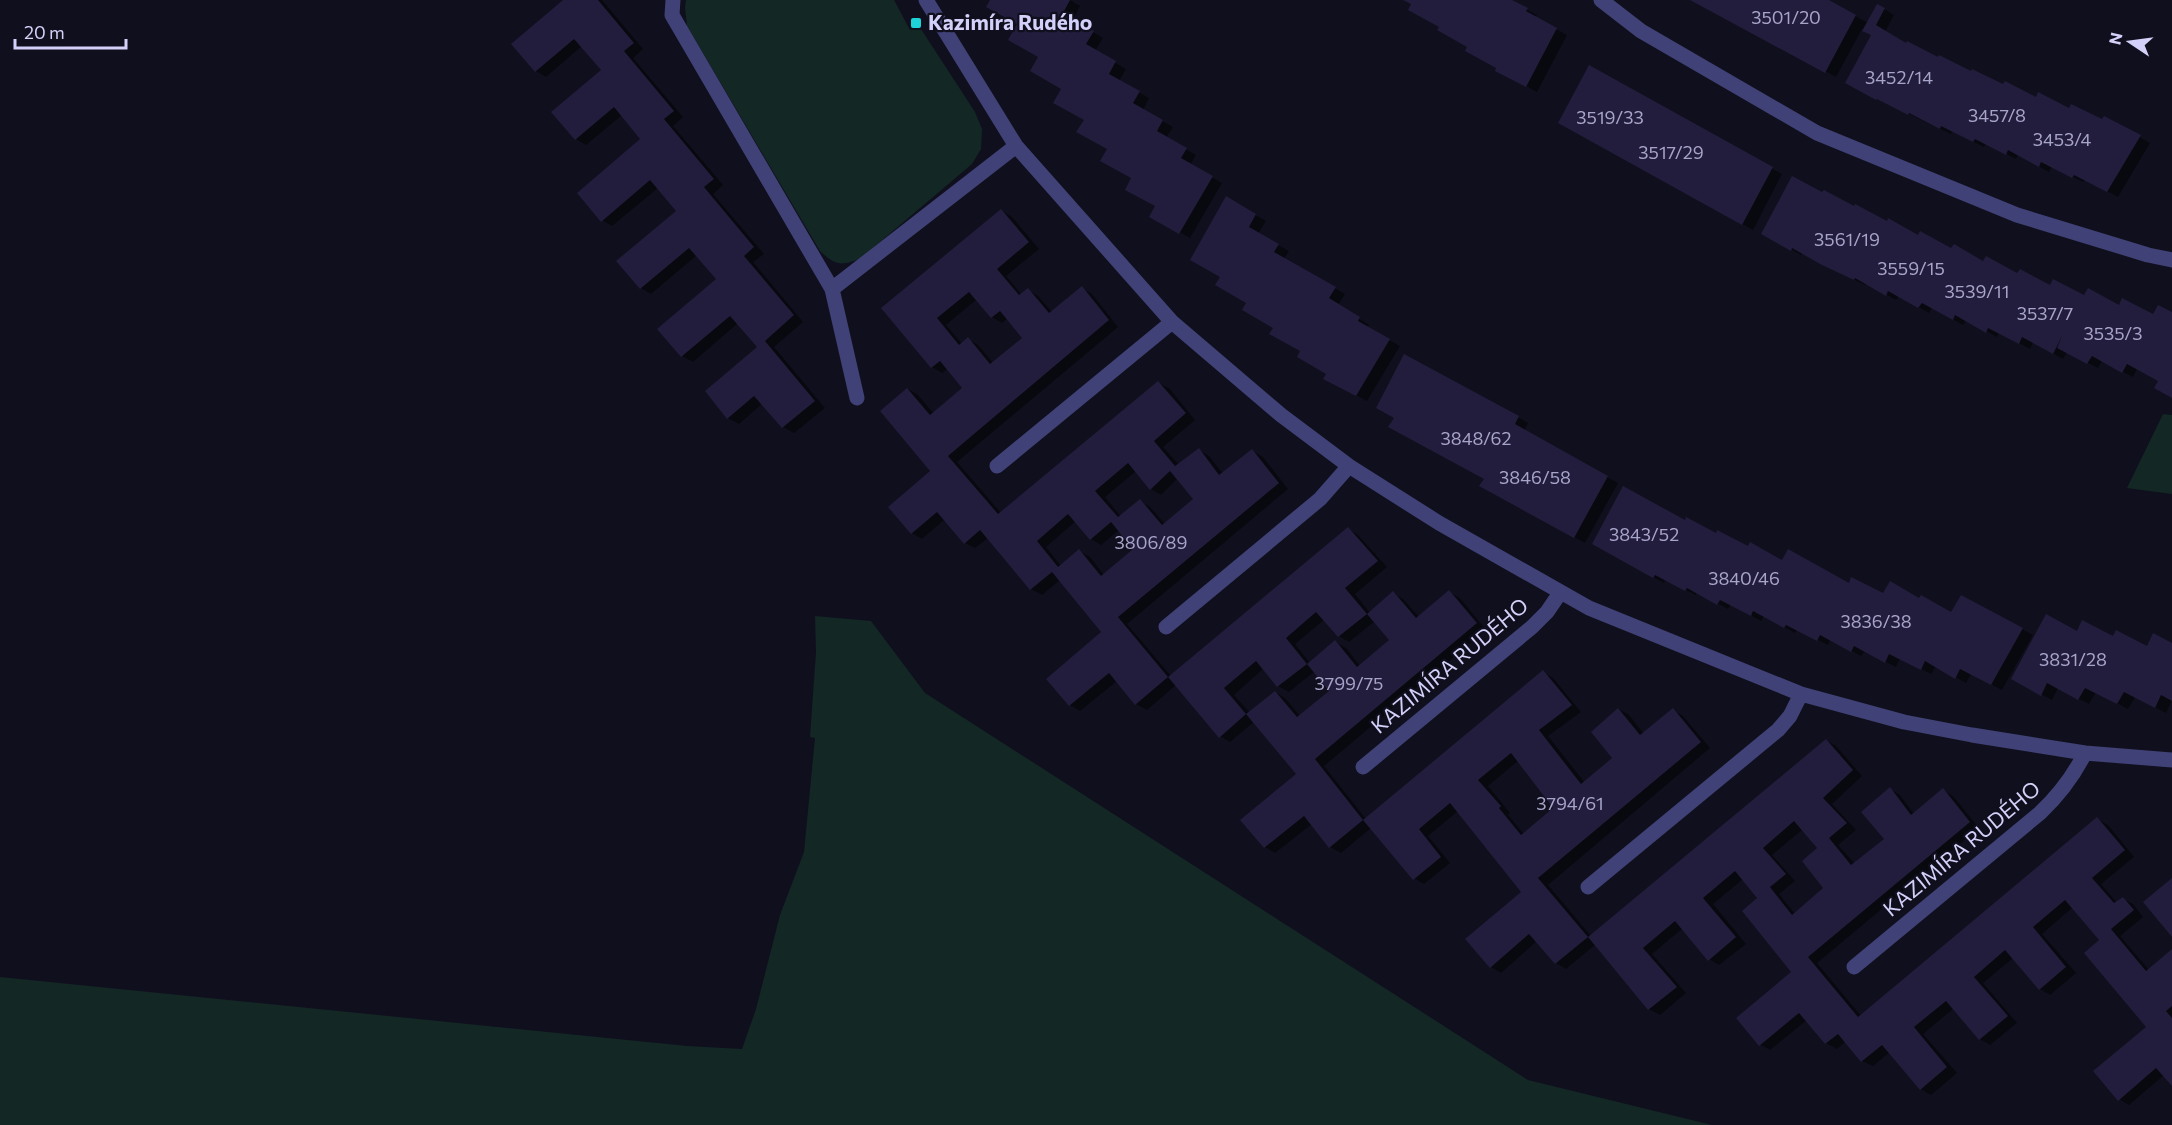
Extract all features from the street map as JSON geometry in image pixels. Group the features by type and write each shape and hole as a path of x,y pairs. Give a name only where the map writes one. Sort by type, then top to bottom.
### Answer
{"street":[{"path":"673,0 672,15 832,289 857,398"},
{"name":"KAZIMÍRA RUDÉHO","path":"926,0 1016,146 1172,322 1281,415 1349,466 1439,523 1589,608 1801,694 1904,722 2085,753 2172,760"},
{"path":"1601,0 1641,31 1817,132 2017,215 2148,255 2172,260"},
{"path":"832,289 1016,146"},
{"path":"997,466 1172,322"},
{"path":"1166,627 1320,499 1349,466"},
{"name":"KAZIMÍRA RUDÉHO","path":"1363,767 1532,627 1547,612 1560,593"},
{"path":"1588,887 1778,730 1790,716 1801,694"},
{"name":"KAZIMÍRA RUDÉHO","path":"1854,966 2040,813 2076,773 2085,753"}],"green space":[{"path":"686,0 894,0 910,30 919,26 975,112 982,129 981,149 972,164 861,258 848,263 834,262 820,251 687,26"},
{"path":"2163,414 2172,415 2172,494 2127,488"},
{"path":"815,616 871,621 925,693 1528,1080 1712,1125 0,1125 0,977 687,1046 742,1049 756,1009 780,915 804,852 815,738 810,737 816,652"}],"building":[{"path":"563,0 598,0 634,43 624,51 674,111 664,119 714,179 704,187 754,247 744,256 794,315 765,341 815,401 782,428 754,396 727,419 705,391 757,347 730,316 681,357 657,329 716,279 689,248 640,289 616,261 676,211 650,180 601,222 577,193 640,139 614,107 575,140 551,112 601,70 574,39 535,72 511,44"},
{"path":"990,0 1070,0 1063,13 1094,31 1086,44 1116,61 1109,74 1140,91 1133,103 1163,120 1157,131 1187,148 1181,158 1213,176 1179,234 1149,217 1155,206 1125,190 1131,178 1100,161 1107,149 1076,132 1084,120 1053,103 1061,89 1030,71 1038,57 1008,40 1017,24 986,7"},
{"path":"1403,0 1512,0 1528,8 1526,11 1557,28 1526,87 1495,71 1496,68 1465,51 1467,47 1437,30 1439,27 1408,10 1411,4"},
{"path":"1690,0 1829,0 1856,15 1825,73"},
{"path":"1877,4 1885,8 1876,25 1906,43 1907,41 1938,57 1939,55 2003,84 2005,81 2036,97 2038,92 2069,108 2071,104 2102,119 2104,116 2141,135 2107,192 2074,175 2072,178 2041,162 2039,167 2008,150 2006,155 1975,139 1973,142 1941,126 1940,129 1845,83 1871,35 1862,31"},
{"path":"1589,65 1773,167 1742,225 1558,123"},
{"path":"1792,176 1887,221 1888,218 1918,235 1920,231 1951,248 1954,244 1983,261 1986,256 2017,273 2020,269 2050,285 2053,279 2084,295 2088,288 2119,305 2122,298 2153,314 2158,305 2172,312 2172,398 2154,388 2158,381 2127,364 2122,373 2092,356 2087,364 2057,348 2062,336 2053,354 2022,337 2019,344 1988,328 1986,333 1955,315 1953,320 1922,303 1918,308 1888,291 1886,296 1855,278 1854,280 1822,265 1792,248 1791,251 1761,234"},
{"path":"1226,196 1256,214 1249,227 1279,244 1274,252 1336,287 1329,298 1360,317 1358,321 1390,339 1356,396 1323,379 1326,374 1297,357 1300,351 1269,334 1273,328 1242,310 1246,303 1215,285 1220,277 1190,260"},
{"path":"1001,209 1029,242 997,269 1019,295 1028,288 1049,313 1082,286 1109,320 948,456 998,514 1158,381 1186,413 1154,441 1175,466 1199,448 1219,475 1252,449 1279,483 1118,617 1168,677 1135,705 1109,673 1069,706 1046,679 1101,632 1052,572 1030,590 980,530 964,544 937,512 911,534 888,507 930,471 880,411 907,388 930,415 962,388 940,361 931,368 881,308","holes":["969,292 991,318 1000,311 1022,338 990,364 968,337 959,345 937,318","1128,463 1150,490 1170,471 1193,499 1162,525 1140,499 1118,517 1095,491","1068,514 1090,540 1111,522 1133,549 1101,576 1079,549 1058,567 1037,541"]},
{"path":"1404,354 1519,416 1515,424 1608,476 1574,538 1479,486 1484,479 1388,427 1394,418 1376,408"},
{"path":"1623,486 1685,520 1686,517 1748,546 1750,542 1782,560 1788,549 1849,583 1851,577 1883,593 1890,581 1919,598 1921,595 1951,612 1961,595 2023,628 1991,685 1960,669 1955,679 1925,661 1921,670 1889,654 1885,663 1854,646 1851,652 1820,635 1817,641 1786,625 1784,628 1753,611 1751,616 1720,600 1717,605 1687,588 1685,591 1655,575 1653,578 1592,544"},
{"path":"1348,527 1378,561 1345,588 1367,614 1338,637 1316,612 1286,638 1307,664 1277,687 1256,661 1224,688 1246,714 1219,738 1168,677"},
{"path":"1449,590 1477,623 1315,759 1363,820 1329,848 1304,816 1264,848 1240,820 1296,774 1246,714 1275,691 1297,717 1329,691 1307,664 1335,640 1357,667 1389,640 1367,614 1393,591 1416,618"},
{"path":"2046,614 2077,631 2082,620 2113,636 2116,630 2147,646 2153,633 2172,643 2172,701 2161,695 2155,708 2124,692 2117,704 2085,688 2078,700 2047,683 2041,696 2011,679"},
{"path":"1543,670 1572,705 1539,730 1581,784 1612,758 1591,732 1618,708 1640,735 1673,708 1701,742 1538,878 1588,937 1555,964 1529,934 1490,968 1465,939 1521,892 1450,803 1419,829 1441,857 1413,880 1363,820","holes":["1511,753 1553,808 1521,835 1499,808 1501,806 1478,780"]},
{"path":"1826,739 1853,770 1823,798 1847,823 1829,838 1851,865 1884,839 1861,812 1890,787 1911,815 1943,788 1970,822 1808,957 1858,1017 2097,817 2125,850 2092,878 2114,903 2123,897 2134,910 2111,929 2146,971 2172,949 2172,1006 2166,1011 2172,1018 2172,1086 2156,1068 2118,1101 2093,1071 2146,1027 2084,953 2099,940 2065,900 2033,927 2066,967 2039,990 2005,950 1974,977 2008,1016 1979,1040 1946,1001 1914,1027 1947,1067 1920,1090 1882,1045 1861,1062 1838,1034 1825,1044 1799,1013 1759,1046 1736,1018 1791,972 1742,911 1757,898 1735,871 1703,898 1736,937 1708,961 1675,921 1643,948 1677,987 1648,1010 1588,937","holes":["1794,821 1817,848 1802,861 1823,888 1792,915 1770,887 1786,874 1763,848"]},
{"path":"2172,878 2172,937 2143,902"}],"place":[{"name":"Kazimíra Rudého","path":"916,23"}]}
